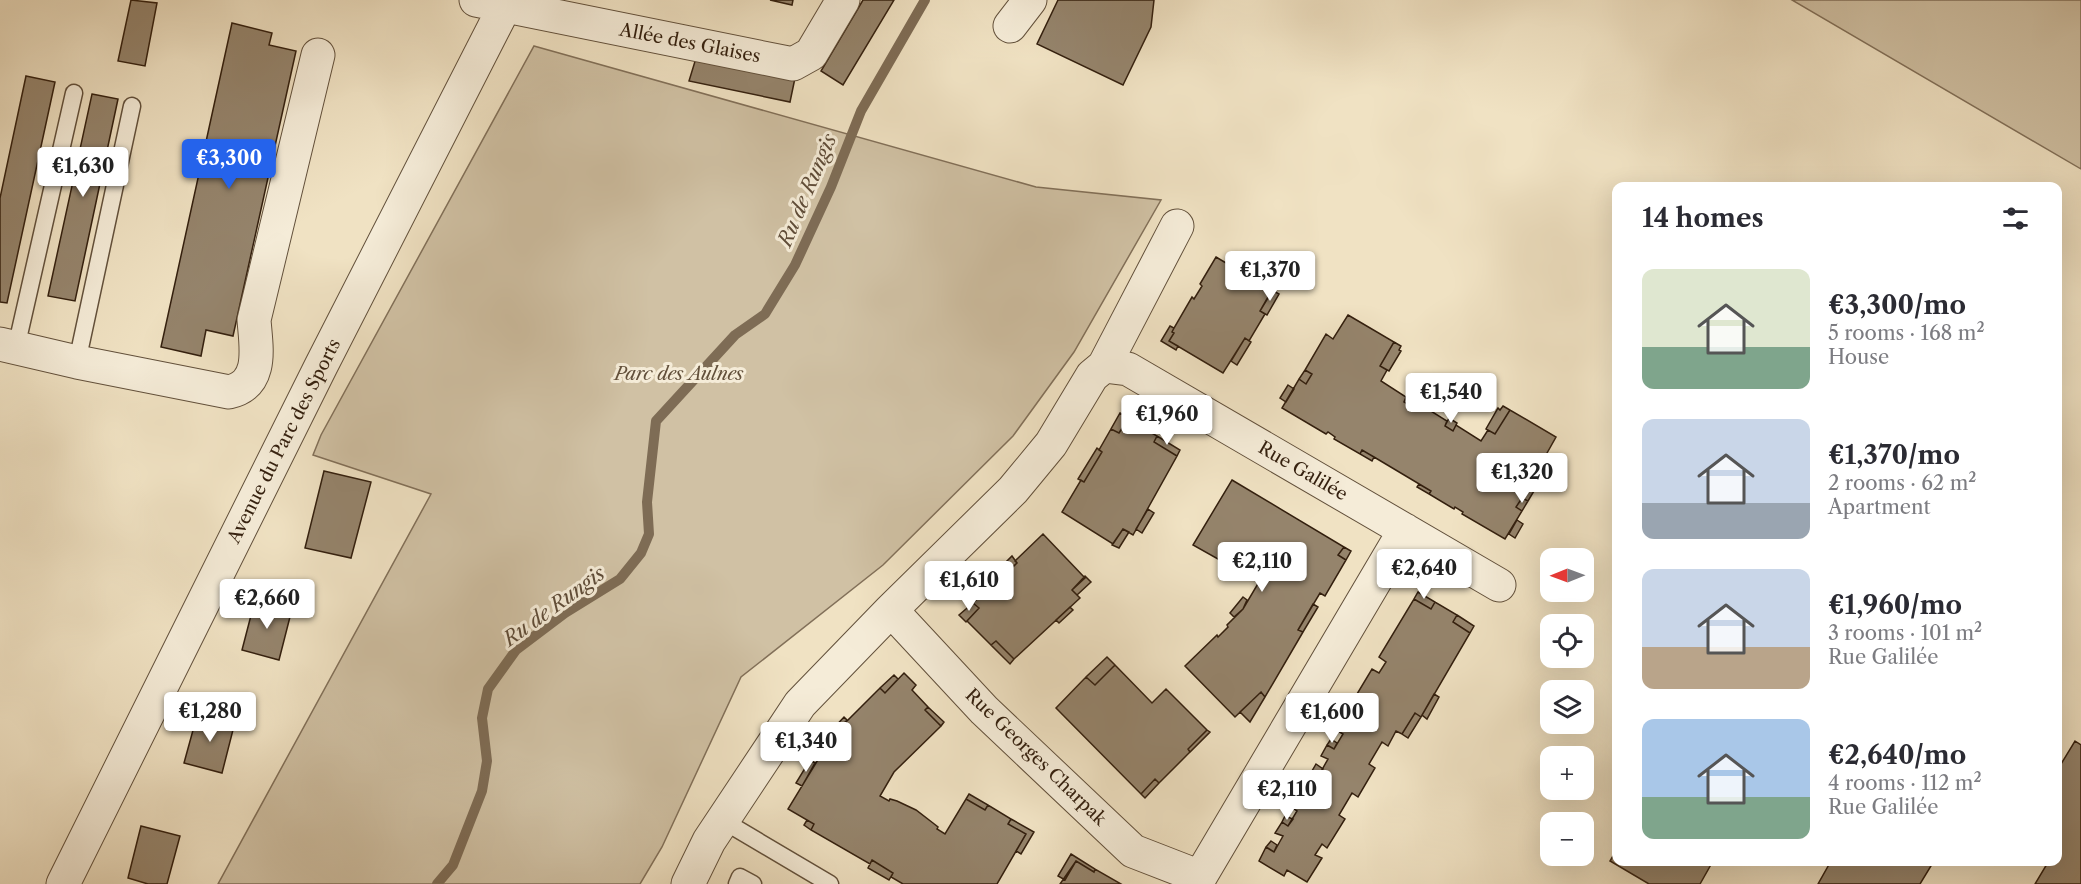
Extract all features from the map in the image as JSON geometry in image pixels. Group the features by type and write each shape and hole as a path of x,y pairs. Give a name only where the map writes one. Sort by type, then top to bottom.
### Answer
{"street":[{"name":"Allée des Glaises","path":"496,2 793,64 811,54 843,0"},
{"path":"1011,26 1030,0"},
{"name":"Avenue du Parc des Sports","path":"63,884 316,375 496,2"},
{"path":"8,346 230,392 241,389 252,376 257,356 254,320 318,55"},
{"path":"687,884 722,820 800,704 891,610 1013,490 1052,444 1092,376 1104,366 1177,226"},
{"name":"Rue Galilée","path":"1104,366 1128,369 1499,585"},
{"name":"Rue Georges Charpak","path":"891,610 984,710 1133,850 1200,877 1405,531"}],"lane":[{"path":"8,346 74,93"},
{"path":"77,362 132,106"},
{"path":"722,820 830,884"},
{"path":"737,884 740,877 753,884"}],"green space":[{"path":"1792,0 2081,0 2081,169"},
{"name":"Parc des Aulnes","path":"534,46 1036,187 1161,200 1074,352 1013,436 883,565 741,677 662,847 640,884 218,884 431,494 313,455 321,435"}],"building":[{"path":"131,0 157,3 145,66 118,61"},
{"path":"770,0 793,0 792,5"},
{"path":"863,0 894,0 843,85 821,71"},
{"path":"1058,0 1154,0 1151,27 1123,85 1037,44"},
{"path":"232,23 272,33 269,45 296,51 233,336 206,330 201,356 161,347"},
{"path":"696,58 795,78 790,102 689,81"},
{"path":"26,76 55,82 7,303 0,302 0,198"},
{"path":"92,94 118,99 75,301 48,296"},
{"path":"1216,257 1231,266 1236,259 1277,283 1260,311 1265,314 1249,341 1245,338 1223,373 1169,341 1174,328 1192,297 1194,299 1202,286 1200,284"},
{"path":"1272,290 1279,294 1267,315 1260,311"},
{"path":"1348,315 1394,342 1380,366 1387,370 1381,381 1406,397 1404,402 1411,406 1415,401 1447,421 1445,426 1453,431 1456,425 1481,441 1488,430 1495,434 1510,410 1556,437 1542,462 1549,466 1528,501 1522,498 1516,507 1522,511 1505,539 1462,514 1463,512 1455,507 1454,509 1429,494 1431,491 1374,457 1362,450 1360,454 1334,439 1335,437 1328,432 1326,434 1282,408 1299,379 1306,384 1312,374 1305,370 1326,334 1333,339"},
{"path":"1170,326 1174,328 1172,332 1174,333 1169,341 1178,346 1176,350 1161,341"},
{"path":"1245,338 1251,342 1237,365 1231,361"},
{"path":"1394,342 1401,346 1399,350 1401,351 1389,371 1380,366"},
{"path":"1305,370 1312,374 1306,384 1299,379"},
{"path":"1288,385 1294,389 1286,402 1280,398"},
{"path":"1408,394 1416,399 1411,406 1404,402"},
{"path":"1503,406 1510,410 1495,434 1486,429 1498,408 1500,410"},
{"path":"1120,413 1129,418 1119,433 1111,429"},
{"path":"1449,418 1457,423 1453,431 1445,426"},
{"path":"1128,419 1157,436 1154,442 1177,456 1133,535 1123,529 1113,544 1062,512 1081,480 1084,482 1102,452 1099,450 1111,429 1119,433"},
{"path":"1157,436 1180,450 1177,456 1154,442"},
{"path":"1097,448 1102,452 1084,482 1078,479"},
{"path":"1362,450 1374,457 1372,461 1360,454"},
{"path":"324,471 371,482 351,558 305,548"},
{"path":"1232,480 1344,547 1338,555 1346,560 1325,596 1320,593 1298,630 1303,632 1265,697 1261,692 1235,717 1185,666 1228,627 1227,625 1243,609 1259,582 1193,545"},
{"path":"1419,484 1431,491 1429,494 1417,487"},
{"path":"1522,498 1528,501 1522,511 1516,507"},
{"path":"1148,509 1154,513 1142,533 1136,529"},
{"path":"1517,520 1523,524 1515,538 1509,534"},
{"path":"1123,529 1129,532 1119,548 1112,545"},
{"path":"1043,534 1085,578 1072,590 1080,598 1014,659 996,641 991,645 967,621 979,608 973,603 1005,571 1007,573 1017,563 1015,561"},
{"path":"1344,547 1351,551 1346,560 1338,555"},
{"path":"1012,556 1017,563 990,586 986,582"},
{"path":"1233,567 1245,574 1242,580 1230,572"},
{"path":"1085,576 1091,582 1077,595 1072,590"},
{"path":"1418,592 1435,602 1431,609 1414,599"},
{"path":"1243,597 1247,600 1243,609 1234,617 1230,613"},
{"path":"1414,599 1431,609 1435,602 1457,615 1453,622 1470,633 1421,717 1415,713 1402,734 1396,731 1388,746 1382,742 1369,764 1375,768 1358,797 1352,793 1339,815 1345,819 1327,848 1322,844 1315,855 1322,858 1307,882 1287,870 1284,876 1259,861 1266,847 1274,852 1283,836 1275,833 1282,822 1288,826 1297,811 1291,807 1297,797 1304,800 1313,785 1306,781 1312,771 1319,775 1328,759 1321,756 1327,745 1334,749 1343,734 1336,730 1342,720 1349,724 1359,708 1351,704 1372,669 1379,673 1386,662 1379,657"},
{"path":"255,600 292,609 279,660 242,650"},
{"path":"973,603 979,608 966,622 959,615"},
{"path":"1313,604 1318,607 1303,632 1298,630"},
{"path":"1070,607 1073,610 1059,623 1056,620"},
{"path":"1457,615 1474,626 1470,633 1453,622"},
{"path":"996,641 1014,659 1010,664 991,645"},
{"path":"1107,657 1115,665 1095,685 1086,677"},
{"path":"1115,665 1152,703 1166,689 1207,730 1188,749 1190,752 1159,783 1155,779 1141,794 1056,708 1086,677 1095,685"},
{"path":"904,673 916,685 912,690 928,707 925,710 941,726 894,772 880,796 916,810 945,834 966,799 985,810 988,805 1011,819 1008,824 1026,834 997,884 903,884 891,877 893,873 872,860 870,864 811,830 814,824 788,809 833,735 880,688 885,693"},
{"path":"894,675 898,679 885,693 880,688"},
{"path":"1261,692 1265,697 1250,722 1240,712"},
{"path":"1434,694 1439,697 1427,719 1422,715"},
{"path":"928,707 944,722 941,726 925,710"},
{"path":"198,712 235,722 222,773 184,763"},
{"path":"1346,713 1353,717 1349,724 1342,720"},
{"path":"1415,713 1421,717 1408,738 1402,734"},
{"path":"844,717 847,720 833,735 830,732"},
{"path":"1207,730 1210,732 1190,752 1188,749"},
{"path":"1331,739 1337,743 1334,749 1327,745"},
{"path":"2075,741 2081,745 2081,884 2035,884 2046,866 2062,866 2062,762"},
{"path":"810,760 815,763 802,786 796,783"},
{"path":"1316,764 1323,769 1319,775 1312,771"},
{"path":"1155,779 1159,783 1145,798 1141,794"},
{"path":"1301,790 1307,794 1304,800 1297,797"},
{"path":"969,794 988,805 985,810 966,799"},
{"path":"1285,816 1293,819 1288,826 1282,822"},
{"path":"1011,819 1034,832 1021,854 1016,851 1026,834 1008,824"},
{"path":"807,820 814,824 811,830 804,825"},
{"path":"141,826 180,836 167,884 148,884 128,878"},
{"path":"1271,841 1277,845 1274,852 1266,847"},
{"path":"1071,854 1095,869 1094,872 1076,861 1065,880 1058,876"},
{"path":"872,860 893,873 889,880 868,868"},
{"path":"1076,861 1094,872 1095,869 1121,884 1060,884"},
{"path":"1618,866 1710,866 1700,884 1649,884"},
{"path":"1828,866 1931,866 1920,884 1818,884"}],"waterway":[{"name":"Ru de Rungis","path":"437,884 453,865 482,791 487,761 482,718 488,689 516,650 565,613 620,579 641,553 649,534 647,502 656,421 735,335 765,314 795,265 831,187 861,111 925,0"}]}
